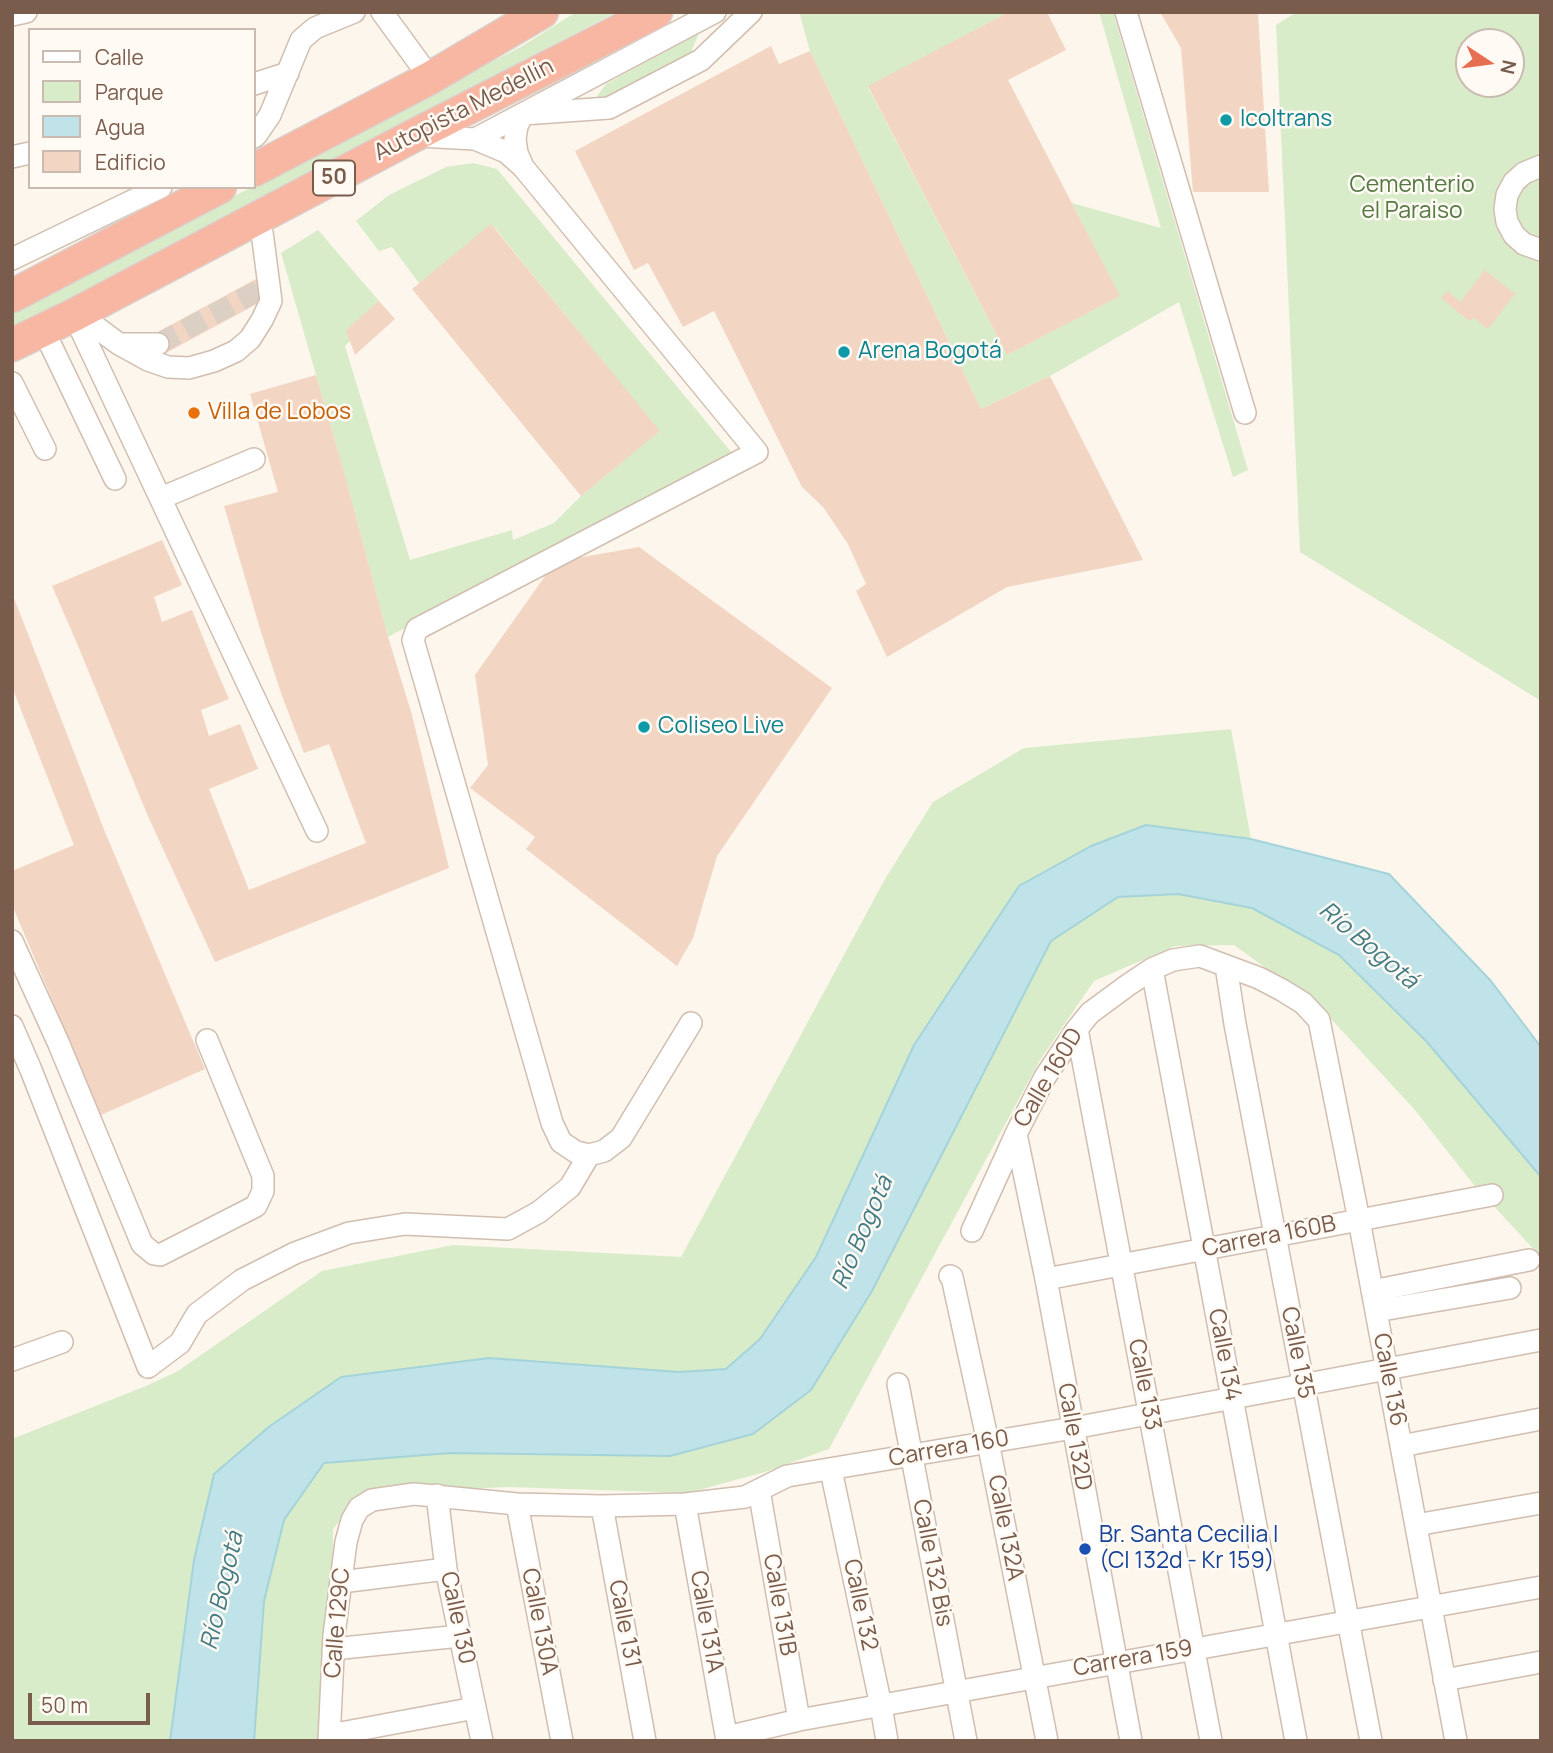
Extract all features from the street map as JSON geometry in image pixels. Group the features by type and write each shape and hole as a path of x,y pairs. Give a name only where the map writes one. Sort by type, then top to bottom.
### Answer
{"highway":[{"name":"50","path":"256,169 430,78 542,12"},
{"name":"Autopista Medellín","path":"12,345 656,12"},
{"path":"12,296 216,189"}],"street":[{"path":"12,15 26,12"},
{"path":"256,134 270,115 301,40 315,28 354,12"},
{"path":"382,12 430,78"},
{"path":"475,139 715,12"},
{"path":"523,114 609,108 701,60 751,12"},
{"path":"1126,12 1245,412"},
{"path":"256,83 288,73"},
{"path":"523,114 515,139 523,167"},
{"path":"413,136 475,139 506,152 523,167 757,452 417,629 413,640 552,1123 561,1142 576,1152 589,1155 604,1151 621,1138 691,1023"},
{"path":"1541,166 1524,173 1514,182 1507,195 1505,208 1507,222 1514,235 1524,244 1541,250"},
{"path":"12,260 156,189"},
{"path":"76,314 119,344 148,360 168,367 189,368 236,351 250,339 271,301 265,284 260,217"},
{"path":"76,314 317,831"},
{"path":"44,329 115,479"},
{"path":"119,344 159,344"},
{"path":"12,383 45,449"},
{"path":"161,498 254,459"},
{"path":"12,941 58,1042 142,1244 153,1254 160,1255 256,1206 263,1191 263,1176 207,1040"},
{"name":"Calle 160D","path":"972,1231 1045,1077 1077,1029 1090,1013 1152,970 1172,960 1200,956 1259,978 1282,990 1303,1003 1319,1020"},
{"name":"Calle 135","path":"1226,966 1371,1741"},
{"name":"Calle 134","path":"1152,970 1296,1741"},
{"name":"Calle 136","path":"1319,1020 1456,1741"},
{"path":"12,1026 22,1074 148,1367 180,1343 197,1314 243,1280 295,1253 349,1233 405,1224 508,1229 539,1212 570,1187 589,1155"},
{"name":"Calle 133","path":"1077,1029 1210,1741"},
{"name":"Calle 132D","path":"1016,1134 1046,1279 1131,1741"},
{"name":"Carrera 160B","path":"1046,1279 1492,1195"},
{"path":"1374,1301 1529,1260"},
{"name":"Calle 132A","path":"950,1276 988,1443 1047,1741"},
{"path":"1374,1301 1510,1288"},
{"name":"Carrera 160","path":"359,1508 372,1500 414,1494 517,1504 602,1506 685,1504 745,1497 787,1476 1072,1428 1541,1340"},
{"path":"12,1360 61,1342"},
{"name":"Calle 132 Bis","path":"898,1384 966,1741"},
{"path":"1401,1446 1541,1419"},
{"name":"Calle 132","path":"831,1470 887,1741"},
{"name":"Calle 131B","path":"759,1490 799,1720"},
{"name":"Calle 130","path":"437,1495 446,1569 482,1741"},
{"path":"1416,1525 1541,1503"},
{"name":"Calle 130A","path":"517,1504 562,1741"},
{"name":"Calle 131A","path":"685,1504 727,1739"},
{"name":"Calle 131","path":"602,1506 645,1741"},
{"name":"Calle 129C","path":"329,1738 333,1649 346,1542 352,1520 359,1508"},
{"path":"341,1582 446,1569"},
{"name":"Carrera 159","path":"727,1739 799,1720 1541,1587"},
{"path":"333,1649 460,1636"},
{"path":"1444,1680 1541,1662"},
{"path":"329,1738 402,1731 475,1708"}],"green space":[{"path":"576,12 616,12 12,328 12,312 248,189 256,189 256,185 524,45"},
{"path":"799,12 1009,12 868,87 1007,355 1119,296 1072,203 1161,228 1099,12 1113,12 1248,470 1233,477 1179,302 1050,376 981,409 810,51"},
{"name":"Cementerio el Paraiso","path":"1297,12 1541,12 1541,701 1300,552 1276,25"},
{"path":"699,33 688,60 614,99 595,99 606,84"},
{"path":"473,163 497,169 732,453 388,637 281,253 318,230 379,301 345,346 410,560 512,530 513,540 554,523 581,496 659,431 495,228 419,283 392,247 379,251 356,221 389,195 446,167"},
{"path":"1231,729 1251,839 1146,825 914,1045 816,1257 760,1339 726,1370 679,1372 214,1474 194,1560 170,1741 12,1741 12,1439 178,1371 322,1271 453,1245 681,1257 885,879 933,802 1024,748"},
{"path":"1178,894 1252,908 1340,955 1427,1042 1541,1177 1541,1257 1474,1185 1414,1109 1320,1007 1234,945 1175,946 1094,981 1040,1060 829,1449 765,1472 688,1493 507,1487 363,1494 333,1529 334,1741 254,1741 264,1601 284,1520 324,1463 450,1453 811,1390 872,1291 1051,941 1118,897"}],"water":[{"name":"Río Bogotá","path":"1146,825 1251,839 1389,874 1491,981 1541,1047 1541,1177 1427,1042 1339,955 1252,908 1178,894 1118,897 1051,941 872,1291 811,1390 753,1434 670,1456 450,1453 324,1463 284,1520 264,1601 254,1741 170,1741 194,1560 214,1474 270,1426 341,1377 489,1358 679,1372 726,1369 760,1339 816,1257 914,1045 1019,886 1091,846"}],"building":[{"path":"1009,12 1047,12 1066,50 1008,80 1120,296 1007,355 868,86"},
{"name":"Icoltrans","path":"1160,12 1261,12 1258,14 1269,192 1193,192 1181,48"},
{"name":"Arena Bogotá","path":"771,46 779,64 810,51 981,409 1050,376 1143,560 1007,587 887,657 856,591 866,584 848,544 823,507 802,487 714,311 683,327 648,263 634,270 575,151"},
{"path":"491,224 660,431 581,496 412,289"},
{"path":"1485,270 1515,294 1488,329 1474,318 1469,321 1441,298 1447,291 1460,302"},
{"path":"256,279 266,299 164,354 154,334"},
{"path":"379,301 395,319 355,355 346,330"},
{"path":"316,375 412,715 449,868 215,962 147,814 52,586 162,540 182,585 154,597 162,622 192,610 229,699 201,710 209,736 240,724 258,769 209,789 249,890 366,843 329,744 304,753 261,632 224,506 278,492 250,394"},
{"name":"Coliseo Live","path":"639,547 832,688 717,856 693,938 677,966 526,849 535,837 470,788 488,765 475,675 555,562"},
{"path":"12,593 105,832 205,1069 101,1115 12,905 12,871 74,845 14,692 12,693"}],"tunnel":[{"path":"158,344 261,289"}],"place":[{"name":"Icoltrans","path":"1226,120"},
{"name":"Arena Bogotá","path":"844,352"},
{"name":"Villa de Lobos","path":"194,413"},
{"name":"Coliseo Live","path":"644,727"},
{"name":"Br. Santa Cecilia I (Cl 132d - Kr 159)","path":"1085,1549"}]}
